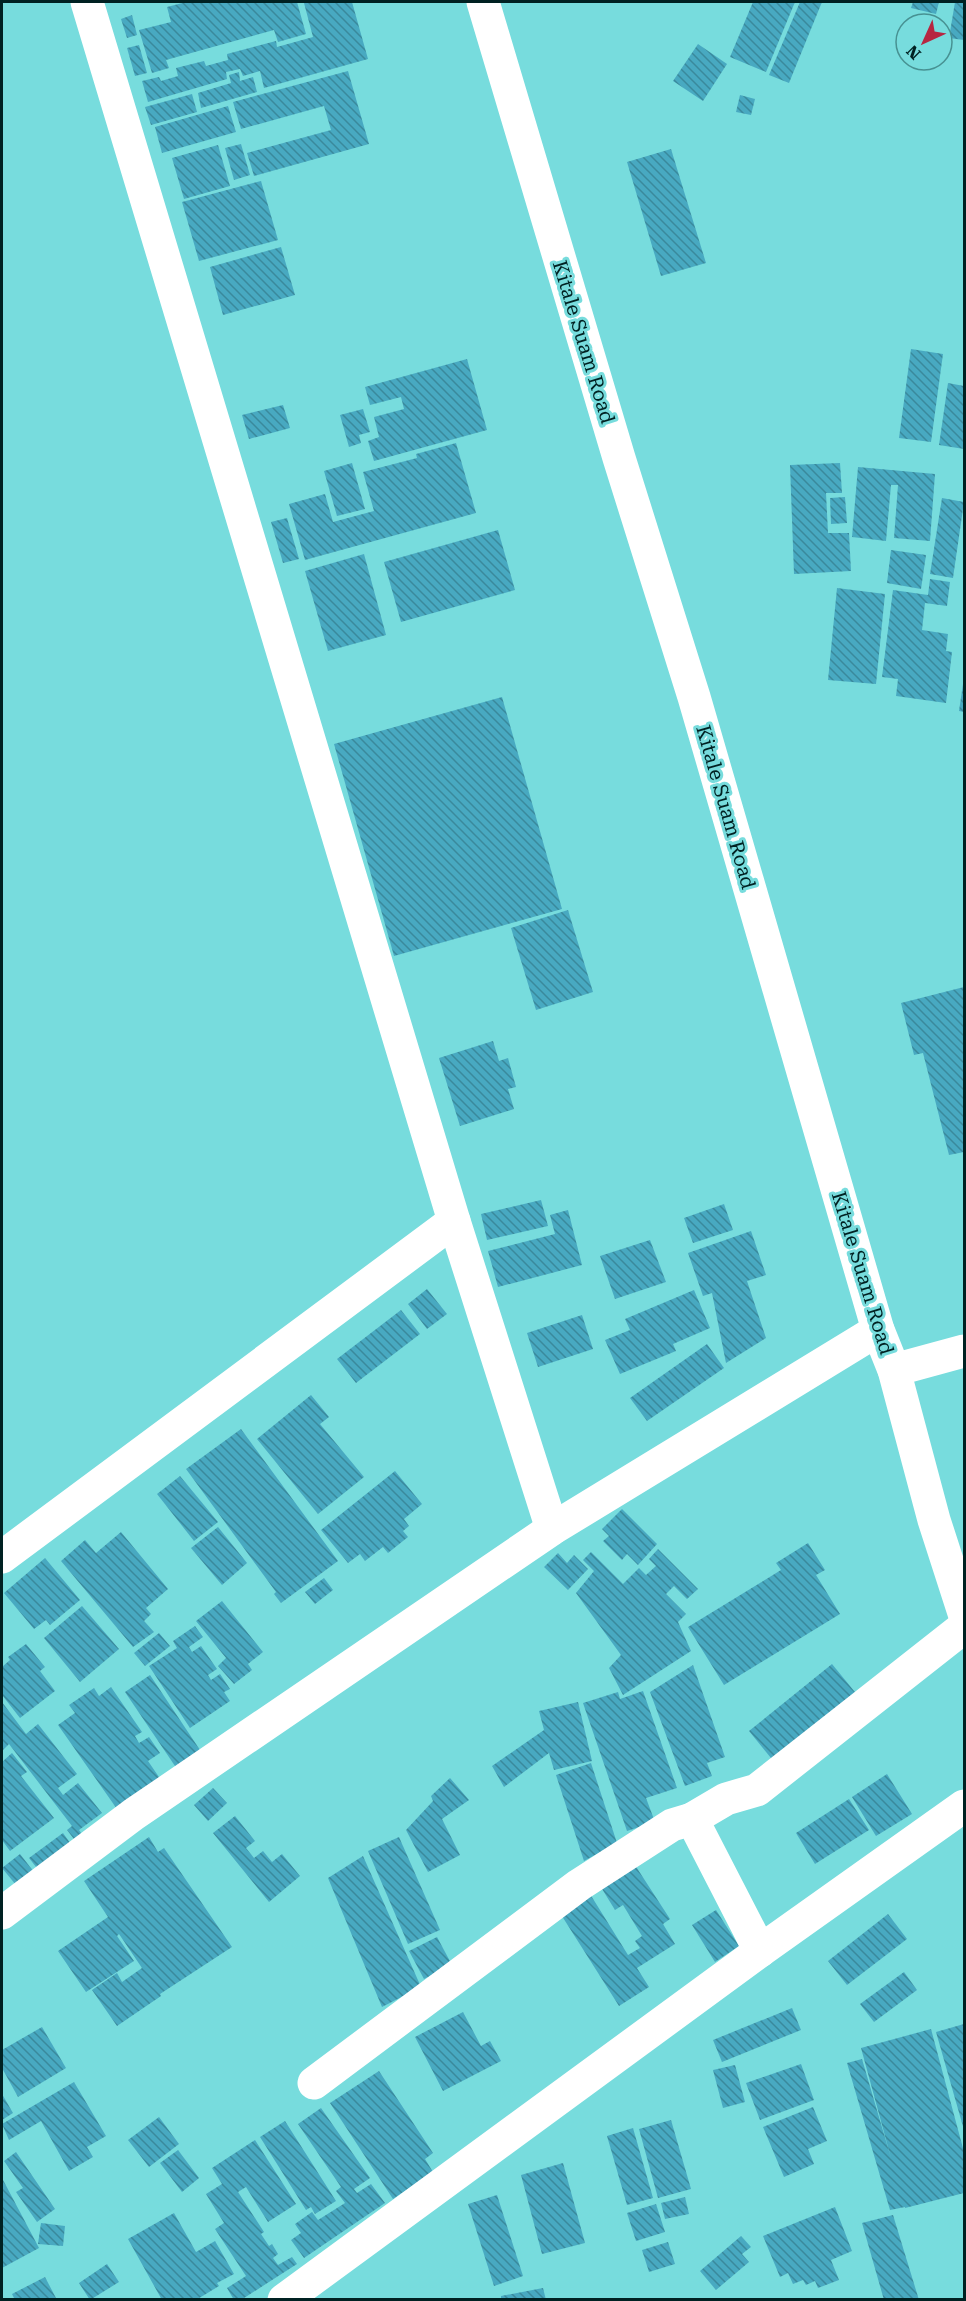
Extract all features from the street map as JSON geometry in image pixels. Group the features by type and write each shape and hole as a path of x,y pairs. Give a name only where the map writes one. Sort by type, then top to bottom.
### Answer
{"main road":[{"path":"87,2 454,1221 552,1529"},
{"name":"Kitale Suam Road","path":"483,2 612,435 694,697 878,1330 894,1370 934,1520 964,1613"},
{"path":"2,1557 454,1221"},
{"path":"2,1913 134,1814 552,1529 878,1330"},
{"path":"894,1370 964,1351"},
{"path":"314,2083 579,1885 672,1825 692,1819 726,1799 757,1790 964,1627"},
{"path":"284,2300 760,1951 964,1806"},
{"path":"692,1819 760,1951"}],"building":[{"path":"186,2 297,2 306,34 278,42 274,30 166,60 169,68 152,73 139,30 171,22 167,7"},
{"path":"352,2 368,59 264,88 260,71 243,76 240,69 226,72 227,79 148,102 142,81 159,77 161,81 178,76 176,68 204,61 206,66 228,60 227,54 276,41 277,47 313,37 304,3"},
{"path":"753,2 795,2 766,72 730,57"},
{"path":"800,2 822,2 789,83 769,75"},
{"path":"913,2 939,2 936,12 911,8"},
{"path":"955,2 964,2 964,40 954,39"},
{"path":"132,15 137,35 127,38 121,19"},
{"path":"698,44 727,64 703,101 673,81"},
{"path":"139,45 147,73 135,76 127,48"},
{"path":"348,71 369,144 254,176 247,153 331,130 324,106 241,129 233,102"},
{"path":"239,72 240,81 253,77 257,92 201,108 198,93 231,83 229,75"},
{"path":"192,94 197,112 151,125 145,107"},
{"path":"740,95 755,99 751,115 736,112"},
{"path":"228,106 236,132 162,153 155,127"},
{"path":"241,144 250,175 234,180 225,148"},
{"path":"218,145 230,186 184,199 172,158"},
{"path":"671,149 706,263 661,276 627,162"},
{"path":"261,181 278,240 199,261 182,202"},
{"path":"281,247 295,295 223,315 210,267"},
{"path":"911,349 943,354 931,442 899,438"},
{"path":"467,359 487,430 374,461 368,441 379,437 374,417 404,409 401,397 370,405 365,387"},
{"path":"948,383 964,386 964,449 939,445"},
{"path":"283,405 290,428 249,439 242,415"},
{"path":"363,409 370,432 359,435 361,443 349,447 340,415"},
{"path":"456,443 476,513 305,560 289,504 325,494 333,522 374,511 363,472 417,458 416,454"},
{"path":"352,463 365,509 337,516 324,471"},
{"path":"840,463 842,493 826,493 828,533 849,533 851,571 794,574 790,465"},
{"path":"858,467 935,474 930,541 894,538 898,485 891,485 886,541 852,537"},
{"path":"845,497 847,523 831,524 830,498"},
{"path":"942,498 964,502 953,578 930,574"},
{"path":"287,518 299,559 283,563 271,522"},
{"path":"498,530 515,590 401,622 384,562"},
{"path":"891,550 926,555 921,589 887,583"},
{"path":"364,554 386,635 328,651 305,571"},
{"path":"930,579 950,582 947,606 925,603 922,630 948,634 946,651 952,652 946,703 896,696 898,679 882,677 893,590 928,595"},
{"path":"837,588 885,594 876,684 828,680"},
{"path":"964,684 964,712 959,711"},
{"path":"502,697 562,909 394,956 334,744"},
{"path":"568,910 593,992 536,1010 511,928"},
{"path":"964,987 964,1152 949,1155 923,1053 914,1055 901,1003"},
{"path":"493,1041 499,1061 508,1058 516,1087 508,1089 514,1109 460,1126 439,1058"},
{"path":"541,1200 548,1226 487,1240 481,1214"},
{"path":"724,1204 733,1230 693,1243 684,1218"},
{"path":"568,1210 582,1265 498,1287 488,1251 555,1234 550,1215"},
{"path":"751,1231 766,1275 747,1281 766,1338 726,1363 712,1293 703,1296 688,1253"},
{"path":"650,1240 666,1282 615,1299 600,1256"},
{"path":"427,1289 447,1314 427,1329 408,1304"},
{"path":"694,1290 710,1328 673,1344 676,1351 620,1374 605,1340 630,1330 625,1319"},
{"path":"401,1310 420,1334 356,1383 337,1359"},
{"path":"582,1315 593,1349 538,1367 527,1333"},
{"path":"707,1344 724,1368 647,1421 630,1398"},
{"path":"311,1395 329,1417 320,1424 364,1477 318,1514 257,1439"},
{"path":"241,1429 338,1561 281,1603 274,1594 276,1592 186,1469"},
{"path":"395,1471 422,1504 404,1519 409,1526 403,1531 408,1537 388,1553 383,1547 365,1561 360,1554 348,1563 321,1530"},
{"path":"180,1476 218,1522 194,1541 157,1494"},
{"path":"622,1509 657,1544 638,1565 627,1554 622,1560 603,1541 609,1536 602,1529"},
{"path":"218,1527 247,1563 222,1585 191,1548"},
{"path":"121,1532 168,1589 146,1608 151,1614 144,1621 154,1632 133,1647 61,1561 85,1540 96,1553"},
{"path":"808,1543 825,1570 816,1575 840,1614 724,1685 688,1627 781,1570 776,1563"},
{"path":"658,1549 698,1589 687,1599 674,1586 666,1594 686,1614 678,1622 691,1651 623,1695 609,1668 621,1655 576,1593 594,1571 583,1560 591,1552 623,1584 639,1568 646,1575 656,1566 649,1559"},
{"path":"558,1553 567,1563 574,1555 588,1569 568,1590 544,1567"},
{"path":"45,1558 80,1600 50,1625 46,1620 34,1629 4,1593"},
{"path":"324,1578 333,1590 315,1604 305,1592"},
{"path":"222,1601 263,1652 248,1664 252,1670 234,1684 218,1666 226,1658 196,1621"},
{"path":"82,1606 119,1649 80,1682 44,1638"},
{"path":"195,1626 203,1637 189,1647 192,1652 201,1646 217,1669 208,1675 211,1680 220,1674 230,1689 224,1692 230,1701 190,1728 149,1666 177,1648 173,1641"},
{"path":"159,1633 170,1646 145,1666 134,1653"},
{"path":"26,1644 45,1667 40,1671 55,1691 20,1718 2,1695 2,1667 10,1660 8,1657"},
{"path":"832,1664 859,1697 775,1763 749,1731"},
{"path":"693,1665 725,1757 707,1763 712,1776 685,1786 650,1692"},
{"path":"150,1675 202,1753 177,1769 125,1692"},
{"path":"111,1687 142,1732 135,1736 139,1743 149,1737 160,1753 148,1761 161,1780 117,1809 58,1725 75,1713 69,1705 94,1688 99,1696"},
{"path":"643,1691 677,1788 646,1798 655,1822 627,1831 583,1703 618,1692 620,1699"},
{"path":"2,1702 26,1734 38,1724 77,1774 58,1788 63,1795 78,1783 102,1813 79,1830 84,1837 77,1843 67,1830 72,1826 9,1744 2,1751"},
{"path":"578,1702 592,1761 554,1770 549,1753 504,1787 492,1766 544,1730 539,1711"},
{"path":"12,1753 27,1772 21,1776 54,1818 10,1851 2,1840 2,1762"},
{"path":"591,1763 617,1843 584,1861 556,1775"},
{"path":"887,1774 912,1814 876,1836 852,1797"},
{"path":"450,1778 469,1800 442,1819 460,1855 428,1872 406,1830 433,1801 431,1796"},
{"path":"213,1788 227,1803 208,1821 194,1805"},
{"path":"849,1799 869,1830 815,1864 796,1833"},
{"path":"235,1816 255,1841 246,1848 254,1858 263,1851 272,1862 282,1854 300,1876 269,1902 213,1833"},
{"path":"63,1833 73,1847 40,1872 29,1858"},
{"path":"149,1837 158,1852 164,1848 232,1947 160,1994 161,1996 117,2026 92,1990 117,1973 122,1982 142,1968 119,1934 117,1936 134,1961 86,1992 58,1951 108,1917 84,1881"},
{"path":"399,1837 440,1930 408,1944 368,1851"},
{"path":"20,1854 34,1872 16,1885 2,1868"},
{"path":"363,1856 421,1987 382,2007 328,1878"},
{"path":"633,1862 670,1919 663,1924 675,1944 637,1968 649,1987 619,2006 560,1913 590,1894 628,1955 640,1948 635,1941 642,1936 623,1905 615,1910 599,1884"},
{"path":"716,1910 739,1946 715,1962 692,1925"},
{"path":"888,1914 907,1939 847,1985 828,1961"},
{"path":"437,1937 452,1965 424,1979 409,1951"},
{"path":"904,1972 917,1990 874,2022 860,2004"},
{"path":"792,2008 801,2030 722,2062 713,2040"},
{"path":"463,2012 481,2046 490,2041 501,2061 443,2091 415,2037"},
{"path":"964,2024 964,2130 936,2032"},
{"path":"42,2027 66,2068 18,2097 2,2068 2,2050"},
{"path":"931,2029 964,2152 964,2193 890,2210 847,2063 862,2059 891,2158 861,2048"},
{"path":"801,2064 814,2100 760,2120 746,2083"},
{"path":"735,2065 745,2102 723,2108 713,2070"},
{"path":"379,2071 433,2153 425,2159 433,2172 393,2199 330,2103"},
{"path":"74,2082 106,2136 87,2147 93,2157 69,2171 41,2121 9,2140 2,2124"},
{"path":"2,2094 13,2113 2,2120"},
{"path":"813,2107 827,2141 808,2149 814,2164 784,2177 763,2127"},
{"path":"321,2108 370,2178 354,2189 357,2193 371,2184 385,2203 304,2258 291,2240 301,2233 295,2224 312,2212 318,2220 345,2203 336,2191 341,2187 298,2124"},
{"path":"159,2117 179,2144 149,2167 128,2140"},
{"path":"671,2120 691,2189 658,2198 639,2129"},
{"path":"285,2121 336,2201 315,2214 311,2207 306,2210 260,2137"},
{"path":"633,2128 653,2198 627,2205 607,2136"},
{"path":"255,2140 296,2204 268,2222 246,2187 238,2192 264,2232 261,2234 269,2246 272,2244 278,2254 273,2258 278,2265 292,2257 297,2264 241,2300 234,2300 227,2288 246,2276 215,2229 224,2223 206,2194 222,2184 212,2168"},
{"path":"178,2150 199,2178 182,2192 160,2163"},
{"path":"16,2152 55,2209 37,2222 16,2192 23,2188 4,2161"},
{"path":"563,2163 585,2243 542,2254 521,2175"},
{"path":"2,2178 39,2248 2,2268"},
{"path":"497,2195 523,2276 494,2286 468,2204"},
{"path":"685,2197 689,2214 665,2219 661,2203"},
{"path":"656,2204 665,2232 636,2241 627,2213"},
{"path":"835,2207 852,2251 831,2260 839,2280 818,2288 815,2281 806,2285 803,2280 793,2284 788,2273 780,2277 763,2236"},
{"path":"174,2213 196,2252 215,2241 234,2274 217,2283 219,2286 196,2300 162,2300 128,2239"},
{"path":"893,2215 919,2300 884,2300 862,2223"},
{"path":"41,2223 65,2226 63,2246 38,2244"},
{"path":"741,2236 751,2247 742,2254 749,2262 716,2290 700,2271"},
{"path":"668,2242 675,2264 649,2272 642,2250"},
{"path":"107,2264 119,2282 90,2300 79,2283"},
{"path":"45,2277 57,2300 15,2300 12,2294"},
{"path":"543,2288 546,2300 501,2300 501,2296"}]}
